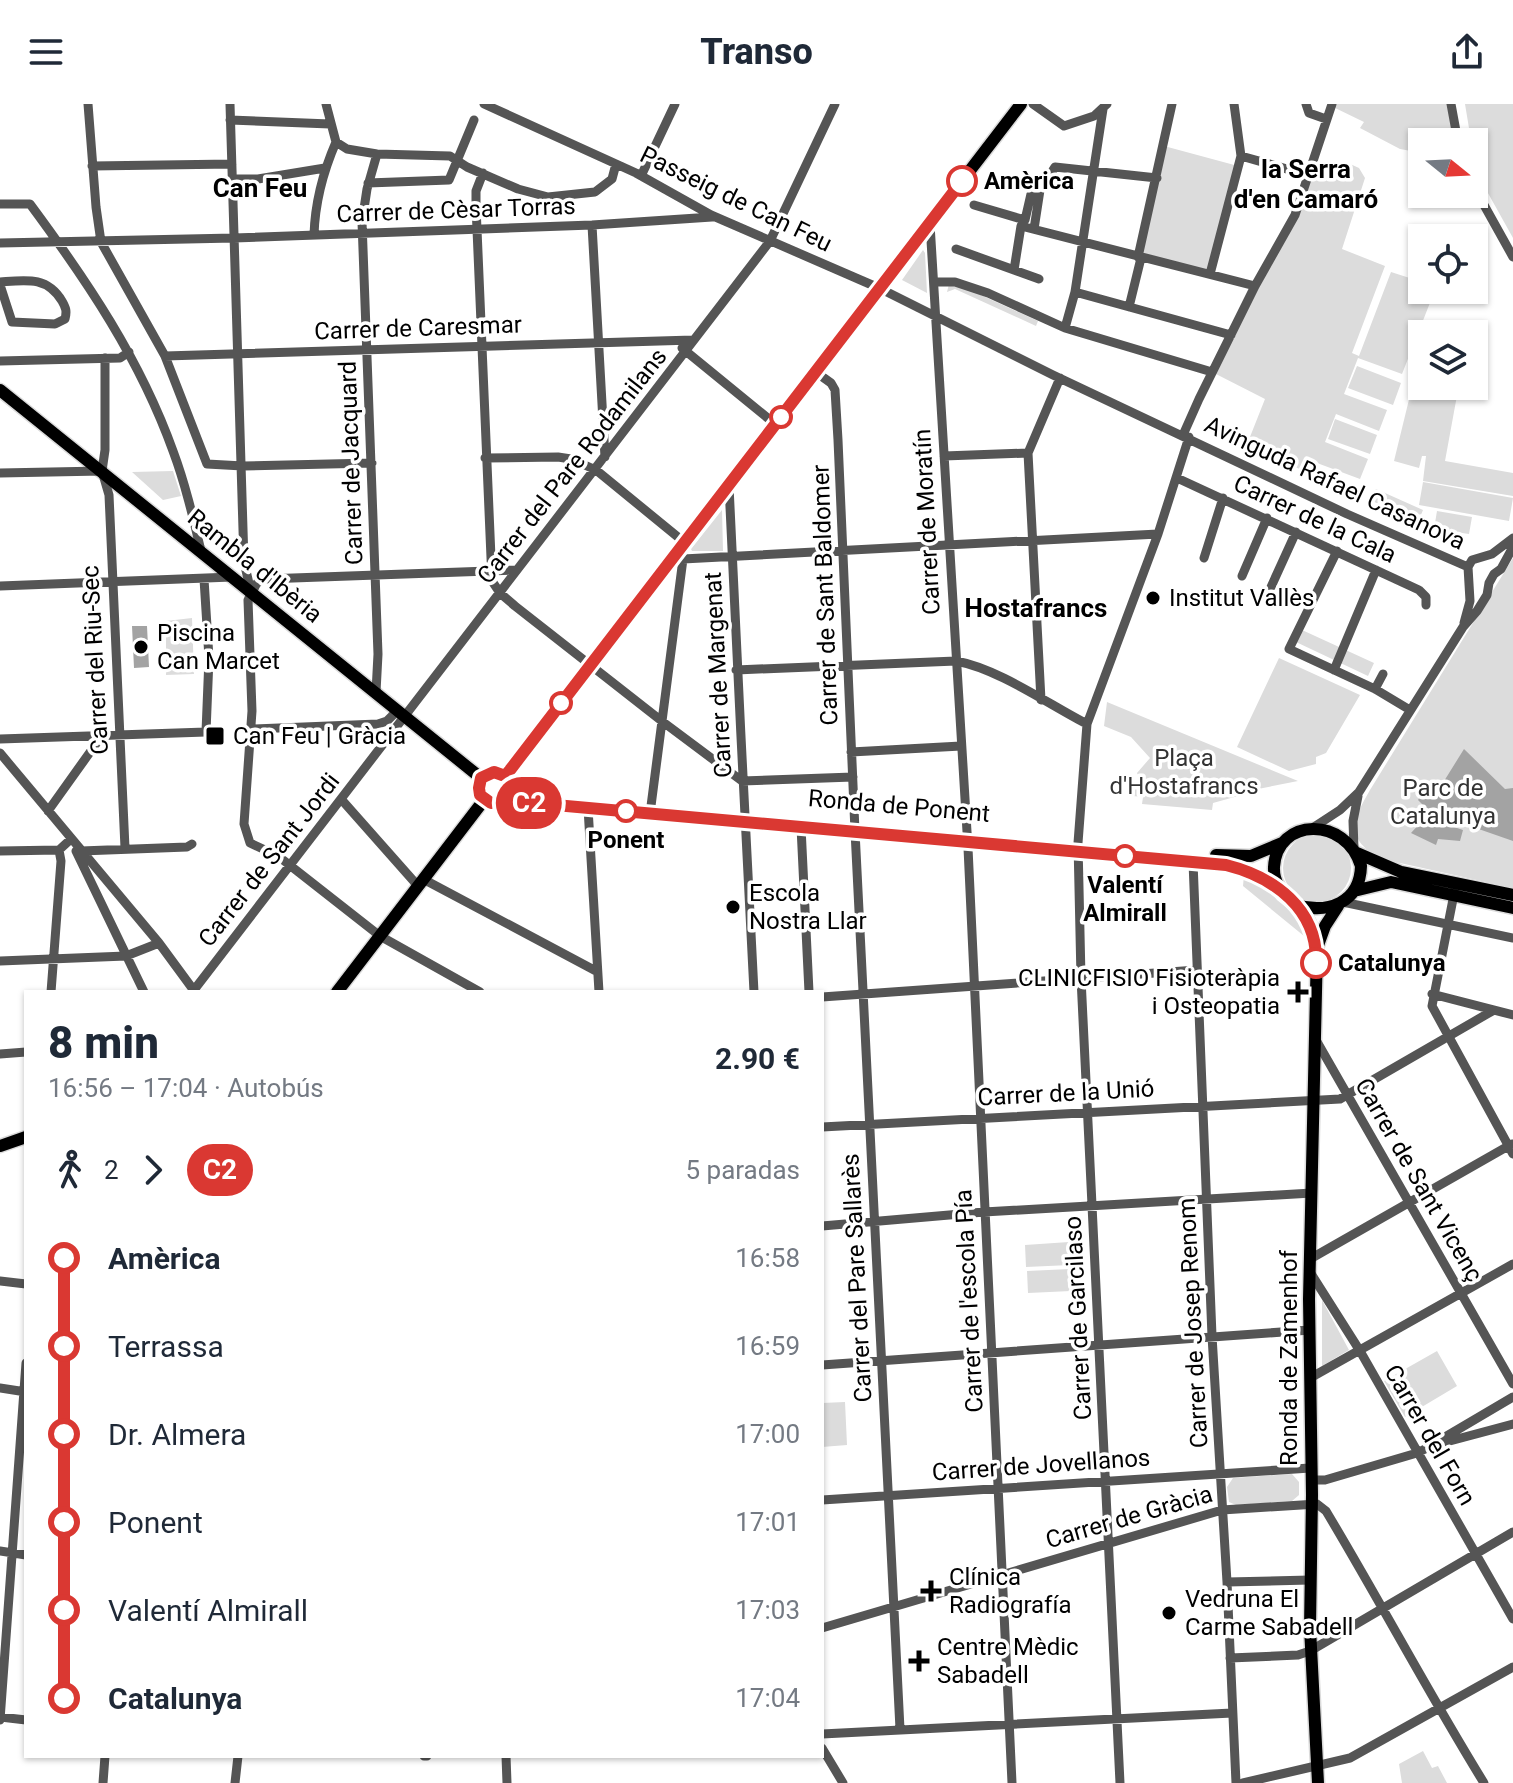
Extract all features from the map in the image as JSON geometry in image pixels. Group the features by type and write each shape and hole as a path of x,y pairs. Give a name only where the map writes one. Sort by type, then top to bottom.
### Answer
{"main road":[{"path":"508,781 494,772 481,778 479,791 484,800 491,803 509,795 508,781 591,664 678,558 684,542 817,373 1020,104"},
{"name":"Rambla d'Ibèria","path":"0,390 481,778"},
{"name":"Ronda de Ponent","path":"508,781 534,795 651,806 801,827 854,828"},
{"path":"339,990 484,800"},
{"name":"Ronda de Ponent","path":"501,801 1240,857 1251,856 1282,843"},
{"path":"1355,851 1361,873 1354,891 1340,904 1314,908 1296,905 1278,887 1274,864 1282,843 1314,827 1340,835 1355,851 1388,868 1513,908"},
{"name":"Ronda de Ponent","path":"1078,847 1245,869 1278,887"},
{"path":"1354,891 1391,882 1513,895"},
{"name":"Ronda de Zamenhof","path":"1318,1783 1310,1651 1310,1265 1314,1037 1317,948 1325,926 1340,904"},
{"name":"Ronda de Zamenhof","path":"1296,905 1307,917 1317,948"},
{"path":"0,1146 24,1138"}],"street":[{"path":"88,104 101,242 165,356 210,465 372,463"},
{"path":"230,104 245,574 251,592"},
{"path":"326,104 336,142 347,149 377,154 450,156 518,189 548,197 595,192 612,179 616,164"},
{"path":"368,183 444,181 452,175 456,159 482,104"},
{"name":"Passeig de Can Feu","path":"482,104 641,176 715,217 879,288 1060,378 1186,436"},
{"path":"641,176 675,104"},
{"name":"Carrer del Pare Rodamilans","path":"402,713 596,470 770,241 835,104"},
{"path":"1033,104 1064,126 1086,120 1105,106"},
{"path":"1129,307 1172,104"},
{"path":"1210,274 1241,156 1234,104"},
{"path":"1306,104 1309,113 1326,119"},
{"name":"Carrer de Garcilaso","path":"1120,1783 1081,978 1078,847 1087,724 1158,534 1177,478 1186,436 1212,372 1255,286 1287,233 1332,104"},
{"path":"1451,104 1455,128"},
{"path":"1065,328 1075,292 1105,106"},
{"path":"230,120 330,124"},
{"path":"314,235 318,197 336,142"},
{"name":"Carrer de Jacquard","path":"376,692 378,654 362,212 377,154"},
{"path":"1241,156 1308,175"},
{"path":"92,166 232,164"},
{"path":"1034,229 1040,190 1055,167 1157,178"},
{"path":"232,179 258,179 325,168"},
{"path":"483,173 476,191 492,581 500,593 742,781 853,777"},
{"path":"1014,270 1031,194 1040,190"},
{"path":"0,204 30,204 55,242 82,274 129,352 175,453 201,551"},
{"path":"974,205 1034,229 1255,286"},
{"path":"1486,208 1513,257"},
{"name":"Carrer de Cèsar Torras","path":"0,243 592,225 715,217"},
{"name":"Carrer de Moratín","path":"930,224 966,817"},
{"path":"592,225 605,457"},
{"path":"956,249 1039,279"},
{"path":"27,280 45,283 57,293 66,308 65,319 55,324 12,322 0,284 27,280"},
{"path":"934,282 955,282 988,293 1065,328 1212,372"},
{"path":"1075,292 1231,335"},
{"name":"Carrer de Caresmar","path":"165,356 693,340"},
{"path":"672,341 775,424"},
{"path":"0,361 120,358 129,352"},
{"name":"Carrer del Riu-Sec","path":"105,358 105,450 102,471 109,495 125,848"},
{"name":"Carrer de Sant Baldomer","path":"817,373 835,390 854,828"},
{"path":"1041,700 1028,450 1060,378"},
{"name":"Avinguda Rafael Casanova","path":"1186,436 1347,514 1468,567"},
{"path":"944,456 1028,450"},
{"path":"485,458 571,459 596,470 684,542"},
{"path":"0,473 102,471"},
{"name":"Carrer de la Cala","path":"1177,478 1419,590 1426,597 1426,605"},
{"name":"Carrer de Margenat","path":"729,486 754,990"},
{"path":"1204,558 1223,498"},
{"path":"1242,576 1267,518"},
{"path":"1271,587 1296,532"},
{"path":"651,806 663,722 678,558 1158,534"},
{"path":"1463,627 1470,601 1468,567 1472,560 1483,558 1513,538"},
{"path":"1470,580 1481,586 1492,578 1501,569 1513,547"},
{"path":"1337,551 1289,649 1375,689 1410,710"},
{"path":"1314,827 1340,810 1359,792 1463,627 1487,595 1492,578 1491,562 1483,558"},
{"path":"476,990 380,936 278,856 250,843 244,824 251,729 248,600 257,583 265,579 517,570"},
{"path":"1334,670 1376,570"},
{"path":"0,586 233,577"},
{"path":"0,739 206,732 209,658 204,579"},
{"path":"736,670 956,661 995,675 1087,724"},
{"path":"1375,689 1383,674"},
{"path":"251,729 378,724 402,713"},
{"name":"Carrer de Sant Jordi","path":"196,990 341,799 402,713"},
{"path":"48,811 103,734"},
{"path":"851,752 961,746"},
{"path":"0,753 159,943 194,990"},
{"path":"1355,851 1353,821 1359,792"},
{"path":"341,799 420,883 596,971"},
{"path":"588,808 599,990"},
{"name":"Carrer de l'escola Pía","path":"966,817 1012,1783"},
{"path":"801,827 809,990"},
{"name":"Carrer del Pare Sallarès","path":"854,828 900,1729"},
{"path":"0,851 59,850 71,839"},
{"path":"71,839 143,990"},
{"path":"81,851 187,847 192,844"},
{"path":"51,990 61,861 59,850"},
{"name":"Carrer de Josep Renom","path":"1193,862 1212,1336 1236,1783"},
{"path":"1310,1265 1408,1204 1511,1148 1432,1006 1455,890"},
{"path":"1340,904 1513,938"},
{"path":"0,961 126,956 159,943"},
{"path":"824,997 1197,970"},
{"path":"1432,994 1513,1015"},
{"name":"Carrer de la Unió","path":"824,1127 1340,1099 1494,1010"},
{"name":"Carrer de Sant Vicenç","path":"1314,1037 1513,1384"},
{"path":"0,1054 24,1052"},
{"path":"824,1226 984,1212 1312,1193"},
{"name":"Carrer del Forn","path":"1310,1265 1513,1619"},
{"path":"1310,1378 1512,1266"},
{"path":"0,1281 24,1284"},
{"path":"824,1365 1310,1330"},
{"path":"0,1388 24,1392"},
{"path":"1431,1446 1513,1397"},
{"path":"24,1404 0,1718 24,1720"},
{"path":"1431,1446 1513,1424"},
{"name":"Carrer de Jovellanos","path":"824,1500 1220,1473 1311,1474 1325,1480 1431,1446"},
{"path":"1311,1503 1326,1511 1383,1607 1437,1708 1484,1783"},
{"name":"Carrer de Gràcia","path":"824,1627 1222,1510 1311,1503"},
{"path":"1230,1658 1298,1655 1310,1651 1513,1532"},
{"path":"0,1551 24,1555"},
{"path":"1227,1582 1310,1580"},
{"path":"1243,1783 1350,1758 1513,1667"},
{"path":"824,1734 1232,1713"},
{"path":"824,1751 843,1783"},
{"path":"103,1783 105,1758"},
{"path":"235,1783 238,1758"},
{"path":"506,1758 507,1783"}],"green space":[{"path":"1451,104 1455,128 1408,128 1408,150 1360,128 1364,122 1331,106"},
{"path":"1465,104 1513,104 1513,238 1488,193 1488,128 1469,128"},
{"path":"1164,146 1238,166 1210,274 1138,257"},
{"path":"1348,163 1359,168 1365,178 1342,249 1385,266 1352,353 1359,356 1391,272 1408,277 1408,304 1430,304 1423,320 1408,320 1408,359 1402,374 1358,358 1344,394 1387,410 1379,431 1336,414 1325,442 1368,459 1360,479 1317,463 1312,474 1246,447 1265,399 1212,372 1287,233 1308,175 1336,164"},
{"path":"923,250 925,253 927,293 902,280"},
{"path":"949,284 970,290 1038,321 1036,326 955,289 947,292"},
{"path":"1357,366 1401,383 1393,405 1348,388"},
{"path":"1409,400 1456,400 1445,461 1513,473 1513,496 1423,481 1426,456 1422,456 1419,468 1394,461"},
{"path":"1335,419 1377,435 1370,454 1328,439"},
{"path":"173,471 181,496 163,500 132,472"},
{"path":"1423,482 1513,498 1509,521 1419,505"},
{"path":"1376,489 1423,510 1418,522 1370,500"},
{"path":"722,510 723,551 692,551 691,549"},
{"path":"1437,511 1472,517 1469,534 1434,529"},
{"name":"Parc de Catalunya","path":"1513,558 1513,888 1382,859 1362,845 1355,829 1359,811 1370,790"},
{"path":"192,618 194,674 166,675 166,621"},
{"path":"1302,630 1374,663 1368,676 1296,642"},
{"path":"1279,658 1360,695 1326,753 1316,757 1316,764 1289,771 1237,747"},
{"name":"Plaça d'Hostafrancs","path":"1107,702 1298,781 1238,793 1238,796 1213,803 1212,810 1142,804 1143,797 1133,796 1134,783 1140,779 1137,773 1150,758 1131,737 1104,726"},
{"path":"1324,834 1345,849 1351,868 1349,881 1341,892 1324,902 1310,902 1293,892 1285,881 1283,861 1293,844 1304,836"},
{"path":"1244,875 1266,886 1277,900 1302,920 1304,936 1243,886"},
{"path":"1069,1242 1070,1265 1026,1267 1025,1245"},
{"path":"1070,1269 1071,1291 1028,1293 1027,1271"},
{"path":"1322,1300 1349,1350 1322,1366"},
{"path":"1437,1351 1457,1386 1405,1417 1384,1381"},
{"path":"845,1402 847,1445 824,1447 824,1403"},
{"path":"1292,1474 1299,1482 1299,1495 1292,1501 1236,1505 1229,1502 1227,1487 1233,1478"},
{"path":"1423,1751 1432,1768 1438,1766 1447,1783 1402,1783 1399,1764"}],"shaded area":[{"name":"Piscina Can Marcet","path":"132,626 147,626 149,667 134,668"},
{"path":"1464,749 1505,789 1513,788 1513,841 1450,819 1448,825 1463,830 1460,841 1438,839 1436,845 1411,833 1432,810 1429,811 1418,800 1429,782 1441,786"}],"bus line":[{"name":"C2","path":"962,181 510,770 505,776 494,772 481,778 480,795 491,803 533,803 1226,865 1264,878 1302,911 1315,937 1316,963"}],"place":[{"name":"Amèrica","path":"962,181"},
{"name":"Institut Vallès","path":"1153,598"},
{"name":"Piscina Can Marcet","path":"141,647"},
{"name":"Can Feu | Gràcia","path":"215,736"},
{"name":"Ponent","path":"626,811"},
{"name":"Valentí Almirall","path":"1125,856"},
{"name":"Escola Nostra Llar","path":"733,907"},
{"name":"Catalunya","path":"1316,963"},
{"name":"CLINICFISIO Fisioteràpia i Osteopatia","path":"1298,992"},
{"name":"Clínica Radiografía","path":"931,1591"},
{"name":"Vedruna El Carme Sabadell","path":"1169,1613"},
{"name":"Centre Mèdic Sabadell","path":"919,1661"}],"district":[{"name":"la Serra d'en Camaró","path":"1306,184"},
{"name":"Can Feu","path":"260,188"},
{"name":"Hostafrancs","path":"1036,608"}]}
